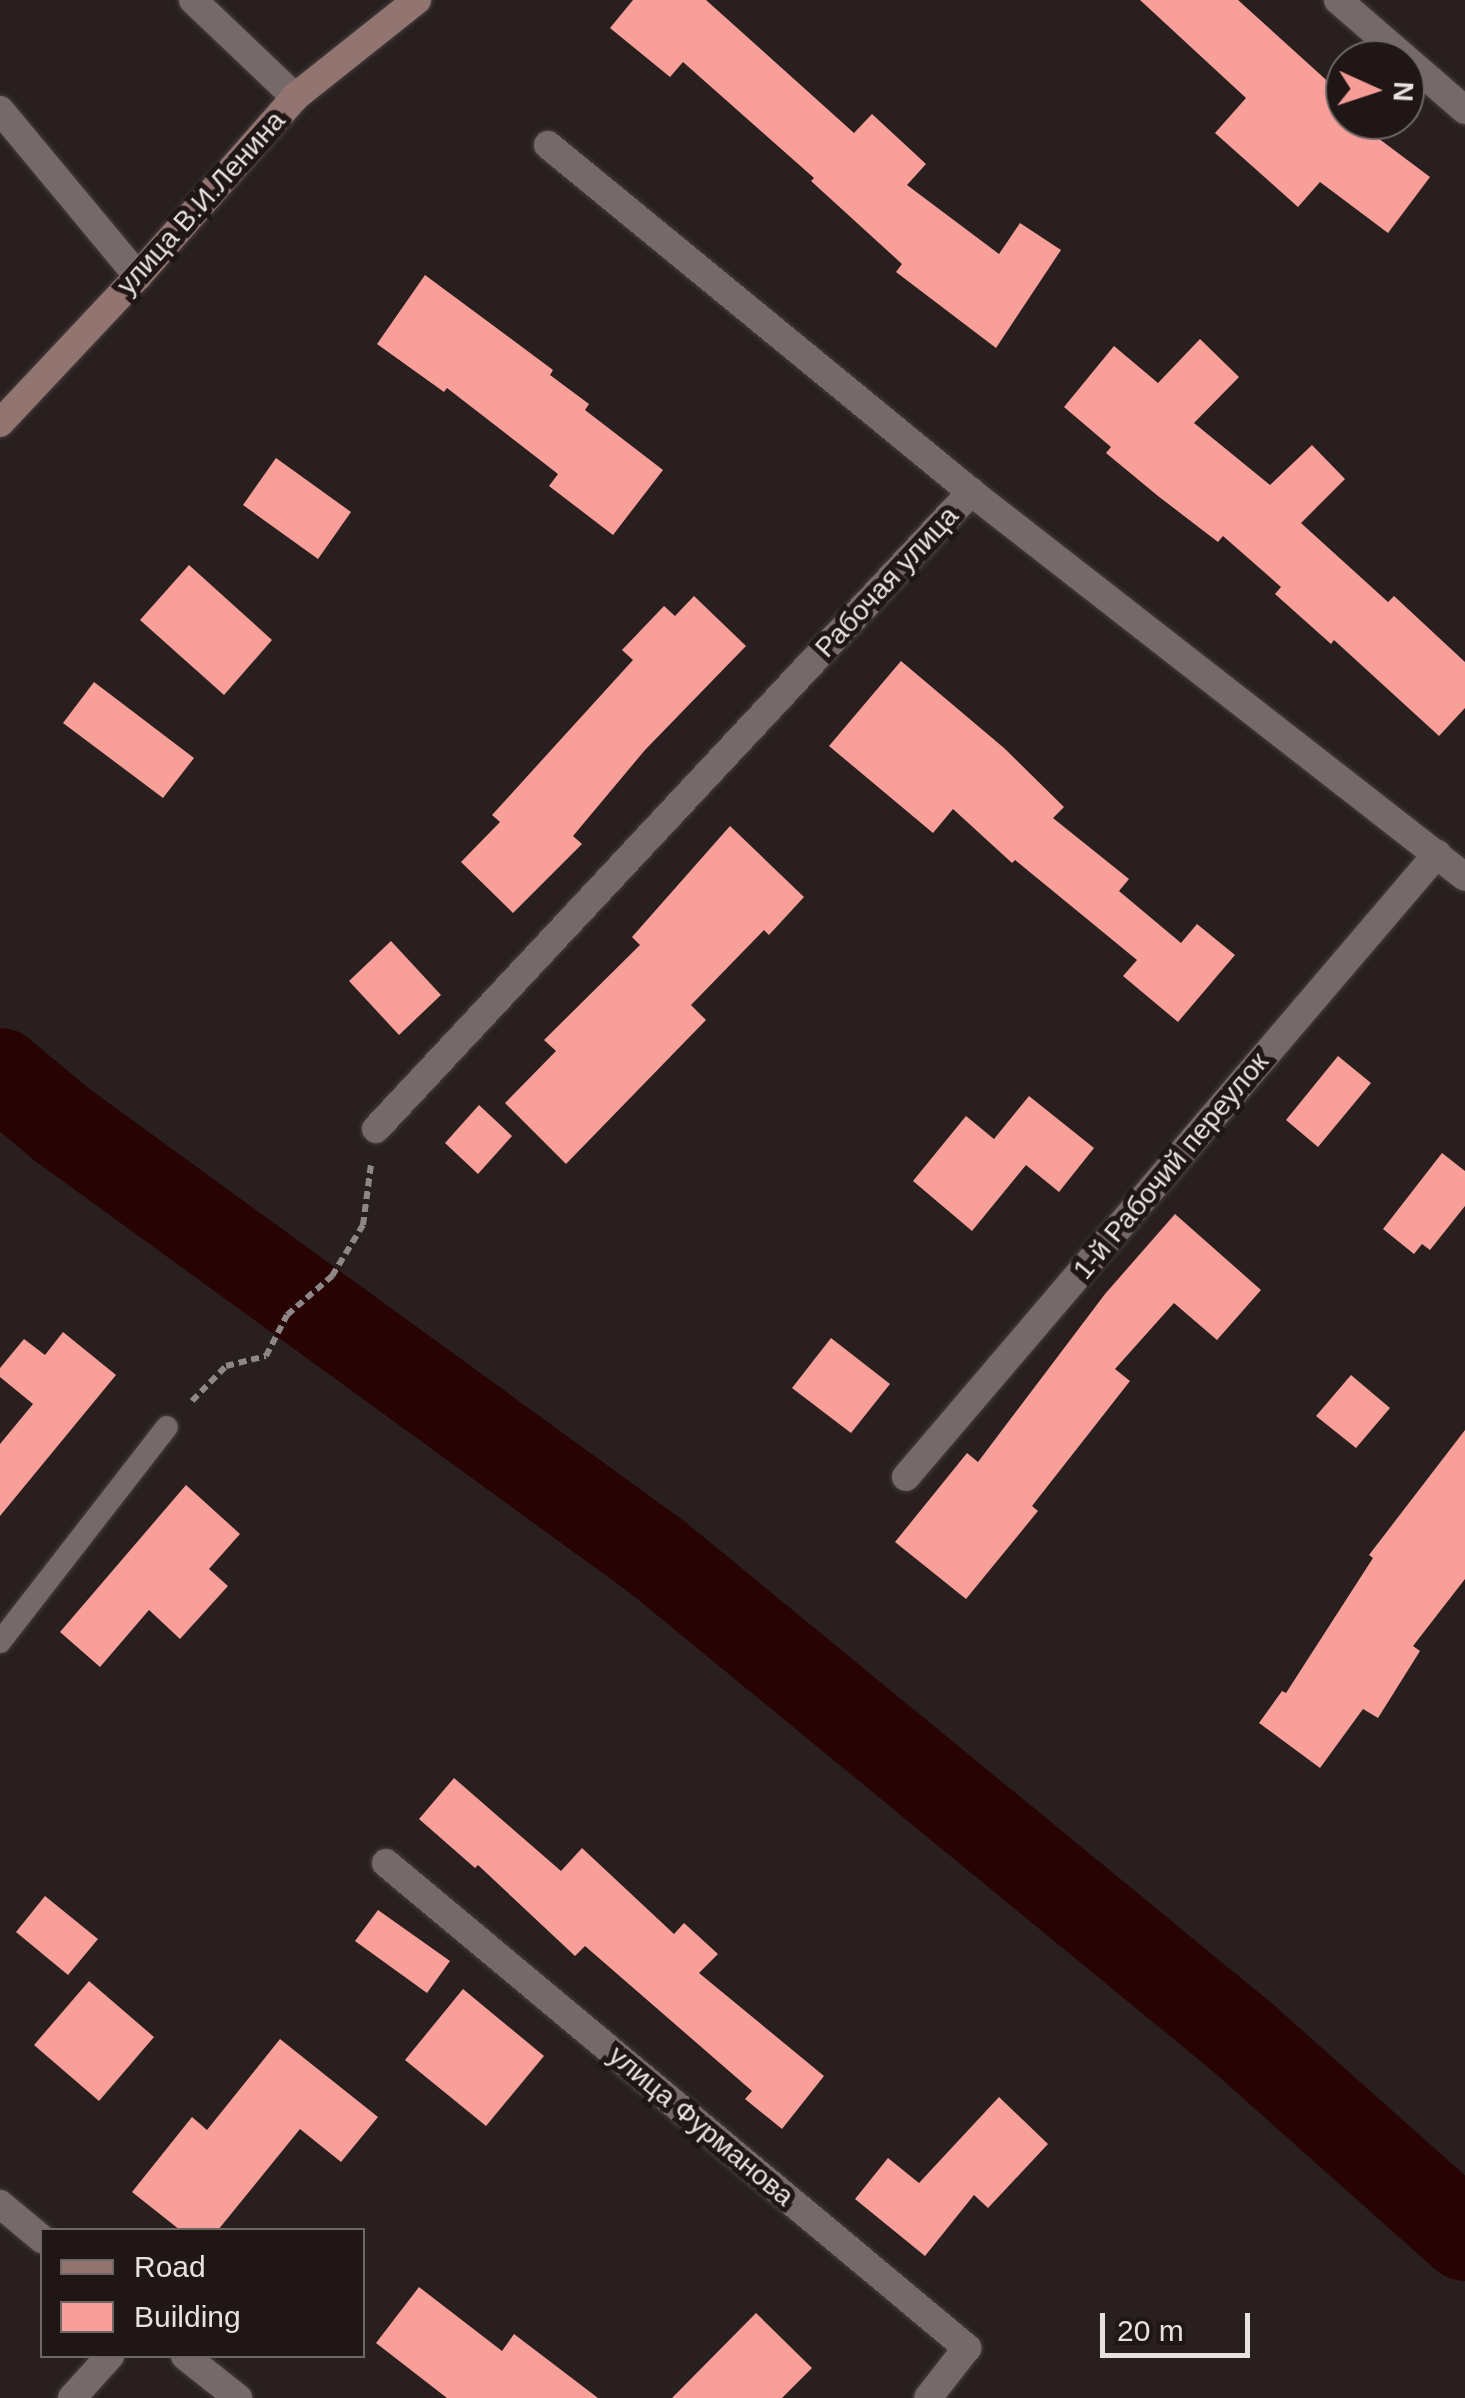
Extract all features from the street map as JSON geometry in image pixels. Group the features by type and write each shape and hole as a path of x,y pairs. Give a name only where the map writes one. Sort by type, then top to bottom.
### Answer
{"main road":[{"name":"улица В.И.Ленина","path":"0,423 138,276 295,98 417,0"}],"street":[{"path":"194,0 295,98"},
{"path":"1338,0 1465,110"},
{"path":"0,110 138,276"},
{"path":"548,145 971,492"},
{"name":"Рабочая улица","path":"376,1128 971,492 1465,877"},
{"name":"1-й Рабочий переулок","path":"906,1478 1437,854"},
{"name":"улица Фурманова","path":"386,1862 967,2348 928,2398"},
{"path":"0,2204 40,2237"},
{"path":"72,2398 108,2358"},
{"path":"188,2358 238,2398"}],"lane":[{"path":"0,1642 166,1428"}],"path":[{"path":"166,1428 226,1366 266,1356 288,1315 332,1276 364,1225 376,1128"}],"building":[{"path":"633,0 706,0 854,133 872,114 926,164 907,185 999,254 1020,223 1061,250 996,348 896,272 902,264 811,181 814,178 683,62 670,77 610,28"},
{"path":"1140,0 1238,0 1325,79 1325,140 1381,140 1430,177 1388,233 1320,182 1298,207 1215,133 1246,98"},
{"path":"425,275 553,370 550,375 589,404 585,410 663,470 613,535 549,486 558,474 447,388 444,392 377,344"},
{"path":"1200,339 1239,377 1194,423 1270,485 1312,445 1345,479 1301,523 1388,602 1394,596 1465,662 1465,708 1439,736 1334,640 1331,644 1275,594 1281,587 1223,536 1218,542 1158,496 1106,453 1111,447 1064,407 1114,346 1158,383"},
{"path":"276,458 351,512 318,559 243,505"},
{"path":"189,565 272,640 224,695 140,620"},
{"path":"694,596 746,646 645,750 573,836 582,844 513,913 461,862 500,822 492,815 633,660 622,650 664,606 675,616"},
{"path":"901,661 1004,748 1064,807 1053,818 1129,879 1119,891 1181,943 1197,924 1235,955 1178,1022 1123,976 1137,960 1015,860 1012,863 953,809 933,833 829,746"},
{"path":"94,682 194,758 163,798 63,723"},
{"path":"730,826 804,897 769,935 764,930 691,1005 706,1020 566,1164 505,1103 556,1051 544,1040 640,945 632,937"},
{"path":"391,941 441,995 399,1035 349,981"},
{"path":"1338,1056 1371,1083 1318,1147 1286,1120"},
{"path":"1029,1096 1094,1148 1059,1192 1026,1165 972,1231 913,1181 966,1116 994,1139"},
{"path":"479,1105 512,1136 478,1174 445,1143"},
{"path":"1442,1153 1465,1171 1465,1206 1430,1250 1422,1244 1414,1254 1383,1229"},
{"path":"1175,1214 1261,1290 1217,1340 1174,1303 1115,1369 1130,1381 1032,1506 1038,1511 966,1599 895,1542 967,1453 978,1462 1105,1294"},
{"path":"63,1332 116,1375 0,1516 0,1444 33,1404 0,1377 0,1368 24,1339 45,1355"},
{"path":"831,1338 890,1384 851,1433 792,1388"},
{"path":"1351,1375 1390,1408 1356,1448 1316,1416"},
{"path":"1465,1430 1465,1579 1413,1646 1420,1651 1378,1718 1363,1709 1320,1768 1259,1723 1282,1691 1286,1693 1373,1558 1369,1555"},
{"path":"186,1485 240,1534 209,1569 228,1586 180,1639 149,1610 100,1667 60,1632"},
{"path":"454,1778 561,1871 582,1848 674,1934 684,1923 718,1954 699,1973 824,2076 782,2129 745,2099 752,2091 585,1946 575,1956 478,1865 475,1868 419,1819"},
{"path":"45,1896 98,1939 68,1975 16,1932"},
{"path":"378,1910 450,1961 427,1993 355,1941"},
{"path":"89,1981 154,2037 99,2101 34,2045"},
{"path":"463,1989 544,2056 486,2126 405,2060"},
{"path":"280,2039 378,2117 341,2162 300,2129 220,2228 177,2228 132,2192 192,2117 207,2130"},
{"path":"999,2097 1048,2144 988,2208 974,2195 925,2256 855,2199 888,2158 919,2183"},
{"path":"419,2287 502,2351 514,2334 598,2398 447,2398 376,2343"},
{"path":"756,2313 812,2368 782,2398 672,2398"}],"waterway":[{"path":"0,1073 61,1124 657,1557 1242,2037 1465,2236"}]}
